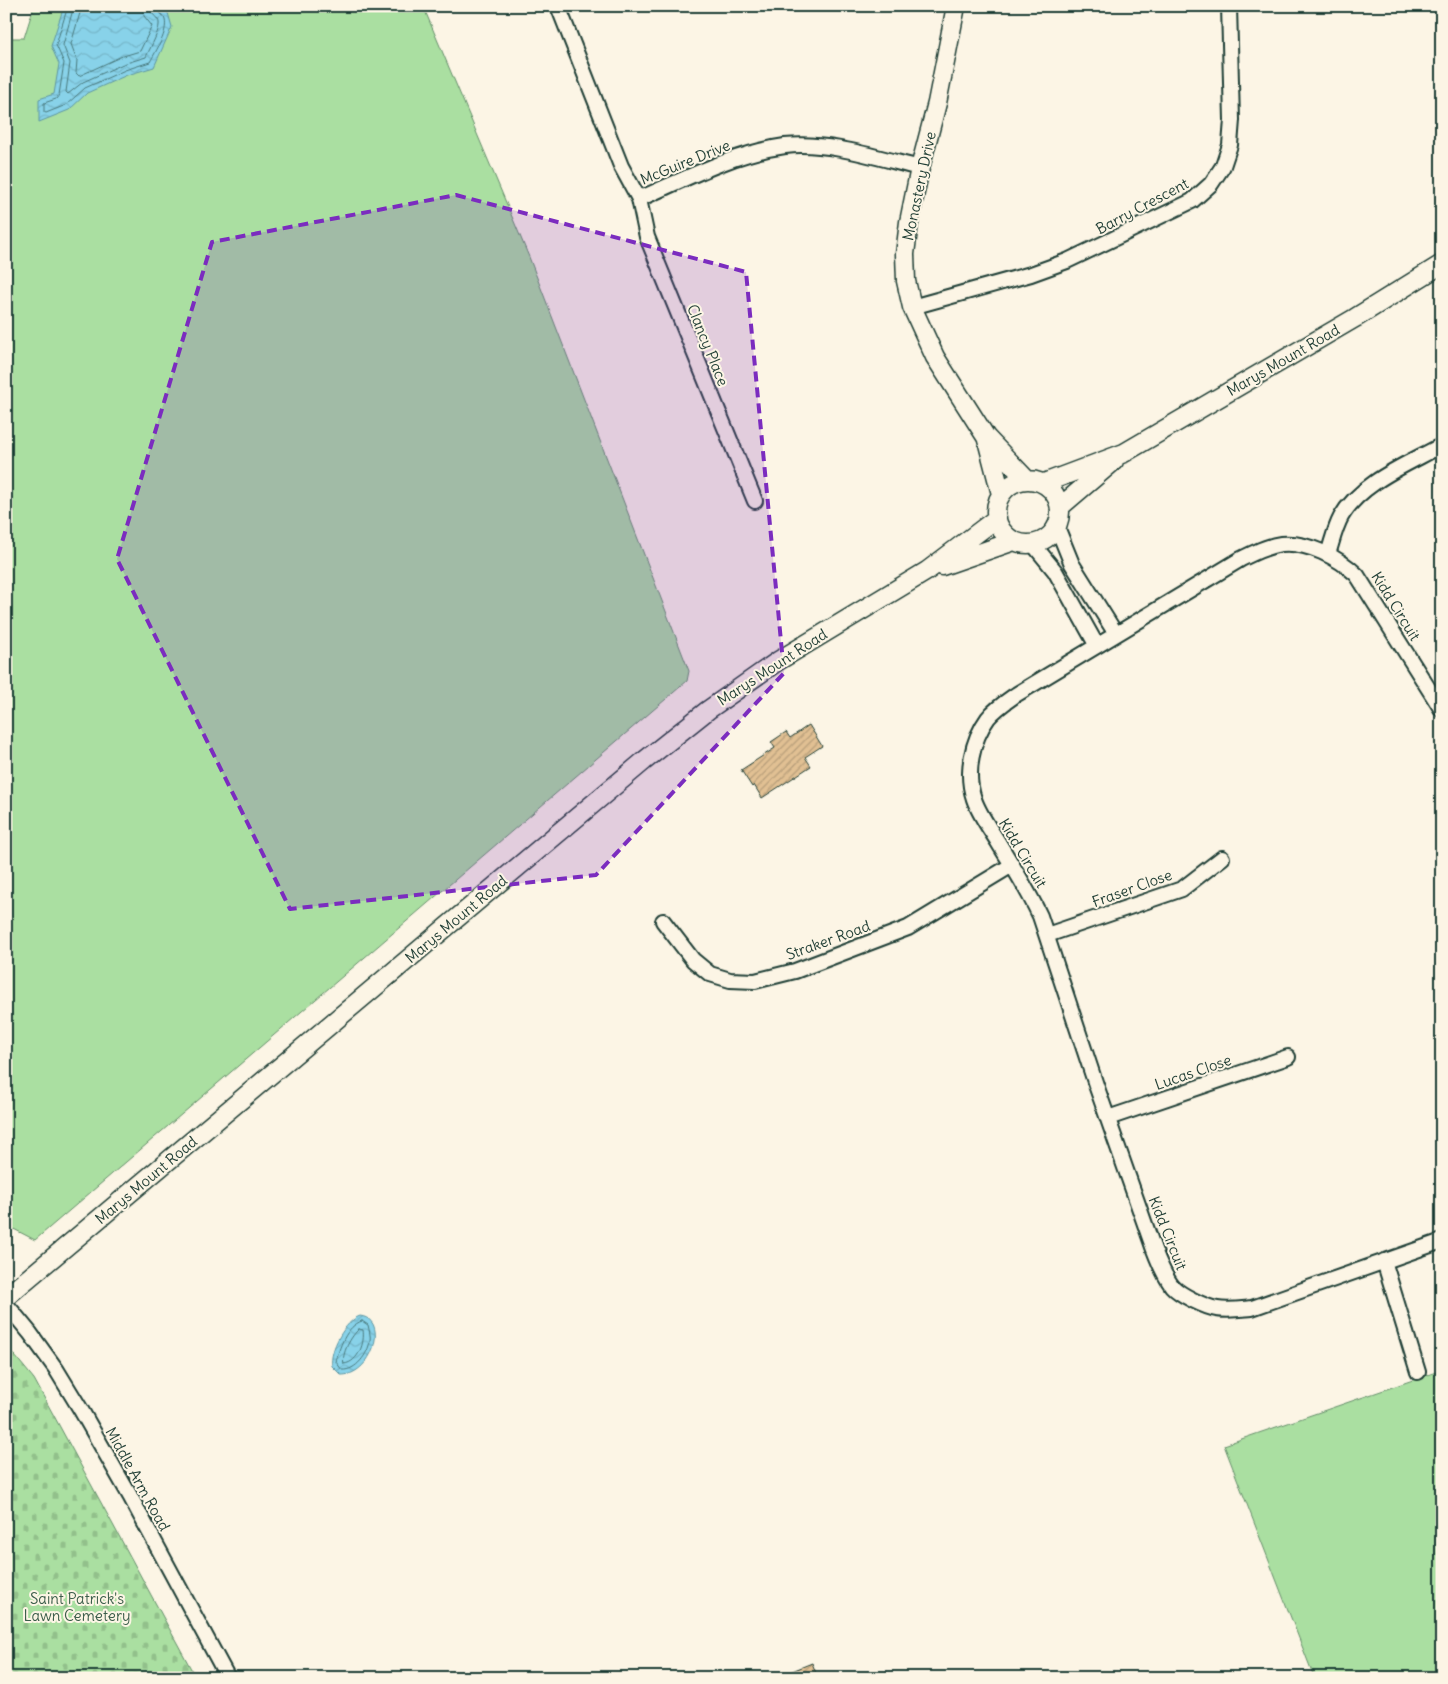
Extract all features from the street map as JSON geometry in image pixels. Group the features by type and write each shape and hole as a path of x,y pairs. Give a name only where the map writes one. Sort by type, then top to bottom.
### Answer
{"street":[{"name":"McGuire Drive","path":"558,6 621,166 639,199 748,154 786,146 819,146 920,168"},
{"name":"Monastery Drive","path":"956,6 937,103 920,168 909,222 905,254 906,281 912,307 935,357 986,437 1035,481"},
{"name":"Barry Crescent","path":"912,307 1031,274 1067,261 1192,201 1211,184 1223,166 1230,145 1232,120 1229,6"},
{"name":"Clancy Place","path":"639,199 647,237 754,501"},
{"name":"Marys Mount Road","path":"1060,507 1124,453 1442,264"},
{"name":"Monastery Drive","path":"986,437 1001,494"},
{"path":"1328,554 1340,519 1357,497 1371,485 1442,444"},
{"name":"Marys Mount Road","path":"1035,481 1124,453"},
{"path":"1035,481 1052,489 1058,498 1060,507 1057,527 1047,538 1033,544 1023,544 1014,541 1000,527 997,518 996,510 1001,494 1017,482 1035,481"},
{"name":"Marys Mount Road","path":"6,1297 613,787 708,710 778,661 927,571 997,518"},
{"path":"1057,527 1072,564 1116,634"},
{"name":"Marys Mount Road","path":"927,571 1014,541"},
{"path":"1033,544 1055,571 1097,646"},
{"name":"Kidd Circuit","path":"1442,710 1357,575 1350,568 1328,554 1297,545 1281,544 1241,559 1017,694 988,718 974,746 970,767 974,798 987,825 1029,892 1047,935 1153,1247 1162,1269 1173,1287 1188,1297 1216,1309 1252,1308 1442,1241"},
{"name":"Fraser Close","path":"1047,935 1182,889 1222,858"},
{"name":"Straker Road","path":"663,921 693,960 710,974 730,980 755,981 795,971 908,928 1012,865"},
{"name":"Lucas Close","path":"1108,1118 1288,1057"},
{"path":"1384,1261 1418,1372"},
{"name":"Middle Arm Road","path":"6,1304 56,1369 81,1410 130,1496 228,1678"}],"highlighted area":[{"path":"456,195 746,272 784,673 596,875 290,909 117,559 212,242"}],"green space":[{"path":"34,6 423,6 529,257 689,671 687,681 35,1240 6,1225 6,38 24,38"},
{"name":"Saint Patrick's Lawn Cemetery","path":"6,1345 34,1379 196,1678 6,1678"},
{"path":"1442,1370 1442,1678 1312,1678 1314,1677 1224,1445"}],"water":[{"path":"64,6 158,6 168,13 172,27 154,67 127,75 87,93 69,110 39,122 39,99 54,94 59,64 51,46"},
{"path":"360,1316 369,1319 374,1327 373,1347 369,1358 361,1367 352,1373 341,1375 332,1366 333,1352 344,1330 354,1319"}],"building":[{"path":"809,725 822,746 805,757 811,766 762,798 741,770 775,748 771,742 786,732 790,738"},
{"path":"812,1663 818,1678 777,1678 777,1677"}]}
